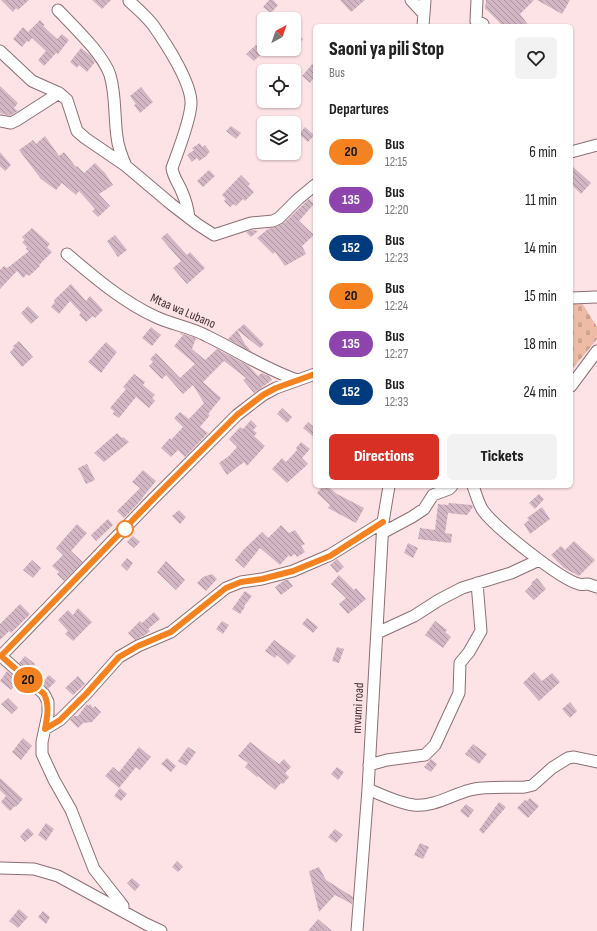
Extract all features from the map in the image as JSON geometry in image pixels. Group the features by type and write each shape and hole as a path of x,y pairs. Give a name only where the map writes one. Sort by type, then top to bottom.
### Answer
{"street":[{"path":"411,0 424,14"},
{"path":"423,24 425,0"},
{"path":"477,0 476,21 483,24"},
{"path":"129,1 152,25 175,61 190,94 191,104 189,114 172,168 172,174 182,192 188,207 190,218"},
{"path":"58,10 94,50 109,74 115,105 117,137 126,166"},
{"path":"0,51 32,81 59,93 67,100 70,104 77,131 85,138 126,166 210,233 216,235 251,223 273,221 279,218 313,187"},
{"path":"0,121 11,123 59,93"},
{"path":"573,151 597,144"},
{"name":"Mtaa wa Lubano","path":"67,254 111,289 148,313 204,334 279,374 297,380"},
{"path":"573,298 597,297"},
{"path":"573,383 597,351"},
{"path":"123,911 123,906 94,869 71,810 54,780 42,754 42,742 48,714 48,702 44,694 1,656 170,481 237,415 263,395 276,388 313,375"},
{"name":"mvumi road","path":"357,931 368,789 384,527 389,488"},
{"path":"45,729 64,716 119,657 138,646 171,632 226,588 241,582 262,579 293,571 330,556 384,527 412,517 424,509 433,495 450,488"},
{"path":"474,488 482,510 490,519 539,560 578,584 588,584 597,587"},
{"path":"377,634 414,616 452,593 477,583 517,571 539,560"},
{"path":"369,765 387,760 425,755 435,745 459,693 460,663 470,652 481,631 477,583"},
{"path":"368,789 414,805 431,804 471,790 529,786 552,768 568,758 574,757 597,762"},
{"path":"0,868 34,869 58,876 123,911 144,928 161,931"}],"green space":[{"path":"582,303 597,327 597,339 573,369 573,304"}],"building":[{"path":"1,0 29,0 18,10 16,8 13,12"},
{"path":"92,0 111,0 102,9"},
{"path":"269,0 273,0 278,5 272,12 263,7"},
{"path":"340,0 365,0 351,12"},
{"path":"486,0 534,0 520,14 528,24 501,24 485,9"},
{"path":"537,0 570,0 562,14"},
{"path":"40,20 45,25 43,26 57,39 62,34 69,40 58,54 56,53 44,66 38,60 46,51 32,38 22,47 13,39 23,27 28,32"},
{"path":"256,45 257,46 257,56 259,56 254,61 246,54"},
{"path":"81,48 91,56 95,62 87,72 79,65 77,68 70,62"},
{"path":"313,63 313,79 310,83 302,76"},
{"path":"0,86 18,103 14,108 18,111 10,116 0,113"},
{"path":"141,87 153,102 140,113 130,96"},
{"path":"231,126 241,133 236,139 226,131"},
{"path":"305,127 313,134 308,142 301,136 301,132"},
{"path":"45,136 59,156 64,152 76,167 77,166 84,173 95,163 105,173 113,185 99,194 110,206 98,217 92,211 95,209 79,191 76,195 62,183 56,190 41,179 19,150 33,140 36,144"},
{"path":"200,143 202,147 205,145 210,152 199,161 197,158 192,162 187,155 194,150 192,148"},
{"path":"0,152 11,165 5,171 0,166"},
{"path":"573,167 591,183 581,194 573,186"},
{"path":"209,170 215,176 203,187 197,181"},
{"path":"241,175 250,184 248,186 254,192 245,201 243,199 236,206 234,204 230,207 224,201 226,199 222,195"},
{"path":"309,199 313,203 313,205 299,221 313,234 313,236 302,246 306,254 285,266 275,252 273,254 257,238 268,229 284,223"},
{"path":"32,228 50,244 47,247 52,252 29,276 27,274 23,278 17,271 0,289 0,270 4,266 7,268 29,251 22,242 25,240 22,237"},
{"path":"252,230 258,231 251,237 246,232"},
{"path":"167,233 187,255 190,252 205,268 187,284 173,268 181,261 161,238"},
{"path":"115,235 127,250 118,257 107,241"},
{"path":"71,284 86,301 90,296 103,310 95,318 93,316 86,322 79,315 81,313 70,301 59,314 51,307 55,302 54,300"},
{"path":"28,306 39,317 31,324 21,313"},
{"path":"244,324 264,344 260,348 237,330"},
{"path":"151,327 161,335 152,346 142,338"},
{"path":"237,330 245,344 252,352 228,339"},
{"path":"180,333 196,338 192,349 205,360 217,349 249,366 258,376 262,373 269,376 272,380 254,393 243,380 246,378 224,361 203,382 221,398 200,427 208,433 185,457 178,450 171,457 161,448 183,427 174,418 180,412 189,419 204,403 193,385 183,394 166,375 162,379 149,366 153,362 150,359 156,353 180,378 195,364 174,346 183,335"},
{"path":"19,341 33,357 22,367 10,352 14,348 13,346"},
{"path":"106,342 117,352 101,373 88,362"},
{"path":"134,374 145,382 143,385 155,395 152,398 155,401 149,408 136,397 119,418 113,414 114,411 110,408 126,389 123,387"},
{"path":"282,408 292,417 287,423 277,414"},
{"path":"251,420 257,426 253,430 257,433 254,436 265,446 247,466 244,462 227,475 219,463 229,456 237,447 229,439 240,427 243,429"},
{"path":"308,422 313,426 313,436 303,428"},
{"path":"117,433 129,442 104,462 94,453"},
{"path":"301,442 310,449 302,458 308,464 287,483 272,469 282,458 286,462 297,450 296,448"},
{"path":"87,464 95,480 86,484 78,468"},
{"path":"143,470 156,481 143,498 124,518 117,511 140,488 132,482"},
{"path":"321,488 330,488 337,494 364,508 356,523 328,508 330,505 317,493"},
{"path":"539,494 544,499 535,509 529,503"},
{"path":"449,503 472,505 473,507 467,515 448,513 445,533 452,534 451,543 418,539 420,528 435,530 438,504 448,505"},
{"path":"542,507 550,519 530,534 524,524 529,520 527,518"},
{"path":"179,510 186,517 180,524 172,516"},
{"path":"108,519 113,525 96,541 91,535"},
{"path":"77,524 87,533 71,551 83,562 64,581 57,574 59,572 52,566 63,555 56,548"},
{"path":"281,525 289,533 295,530 305,544 301,546 305,552 297,557 295,554 290,557 289,555 280,565 260,548 244,568 235,560 262,532 268,538"},
{"path":"133,536 140,542 134,548 127,542"},
{"path":"574,541 595,560 579,576 564,568 551,555 561,546 565,550"},
{"path":"408,543 418,548 413,558 404,553"},
{"path":"127,558 133,563 127,571 121,565"},
{"path":"337,559 344,567 337,573 330,565"},
{"path":"32,560 41,568 33,578 23,570"},
{"path":"166,561 185,580 176,590 157,572"},
{"path":"212,574 217,579 206,591 197,583 203,577"},
{"path":"339,575 354,590 356,588 366,599 348,614 339,604 346,598 331,584"},
{"path":"537,578 546,589 534,600 525,591"},
{"path":"285,580 288,580 293,586 281,595 275,587"},
{"path":"245,591 252,596 240,614 232,609"},
{"path":"20,604 30,614 11,633 9,631 0,640 0,624"},
{"path":"78,608 92,622 73,641 65,634 68,631 58,620 68,610 73,615"},
{"path":"154,612 160,619 148,629 150,631 135,640 128,633 140,621 142,623"},
{"path":"307,618 318,627 313,633 302,624"},
{"path":"222,621 229,625 223,634 216,629"},
{"path":"435,621 447,630 445,632 451,637 443,648 425,635"},
{"path":"274,640 296,656 288,665 277,655 275,658 265,651"},
{"path":"337,647 344,649 339,663 332,661"},
{"path":"25,656 35,664 29,671 19,663"},
{"path":"7,671 19,681 11,690 0,681"},
{"path":"534,672 542,681 552,673 560,682 539,701 523,683"},
{"path":"49,675 56,681 48,689 42,683"},
{"path":"78,676 85,684 73,695 65,688"},
{"path":"8,698 18,708 12,714 1,704"},
{"path":"570,702 577,711 570,718 562,709"},
{"path":"87,704 88,706 90,704 93,708 95,706 101,712 92,722 83,723 78,728 70,720 74,716 78,716"},
{"path":"23,738 32,746 21,760 12,752"},
{"path":"250,742 279,764 284,759 291,767 285,773 289,777 275,790 245,767 248,763 238,756"},
{"path":"473,744 487,754 479,764 465,754"},
{"path":"139,747 151,757 140,770 136,767 119,788 105,776 113,767 119,772"},
{"path":"188,747 196,752 186,766 178,761"},
{"path":"167,758 176,766 171,772 161,764"},
{"path":"431,759 437,764 431,772 424,767"},
{"path":"337,767 344,772 338,780 331,774"},
{"path":"0,778 23,799 10,811 1,802 6,796 0,790"},
{"path":"120,788 127,794 121,801 114,796"},
{"path":"530,798 539,806 528,818 517,808 525,800 527,801"},
{"path":"499,802 506,807 483,834 479,830"},
{"path":"466,804 474,810 468,818 460,811"},
{"path":"46,823 54,829 46,841 38,835"},
{"path":"28,828 34,834 25,842 20,836"},
{"path":"335,829 343,835 336,843 328,837"},
{"path":"420,843 429,847 423,859 414,855"},
{"path":"177,861 183,867 178,872 172,867"},
{"path":"319,867 326,880 353,897 352,904 335,895 319,912 309,871"},
{"path":"132,878 140,885 135,891 127,883"},
{"path":"19,909 28,917 18,928 9,921"},
{"path":"43,911 50,917 46,924 38,917"},
{"path":"318,919 332,931 308,931"}],"bus line":[{"name":"20","path":"313,375 276,388 263,395 237,415 1,656 44,694 48,702 48,714 45,729 60,720 86,694 119,657 138,646 171,632 226,588 241,582 262,579 293,571 330,556 383,522"}]}
